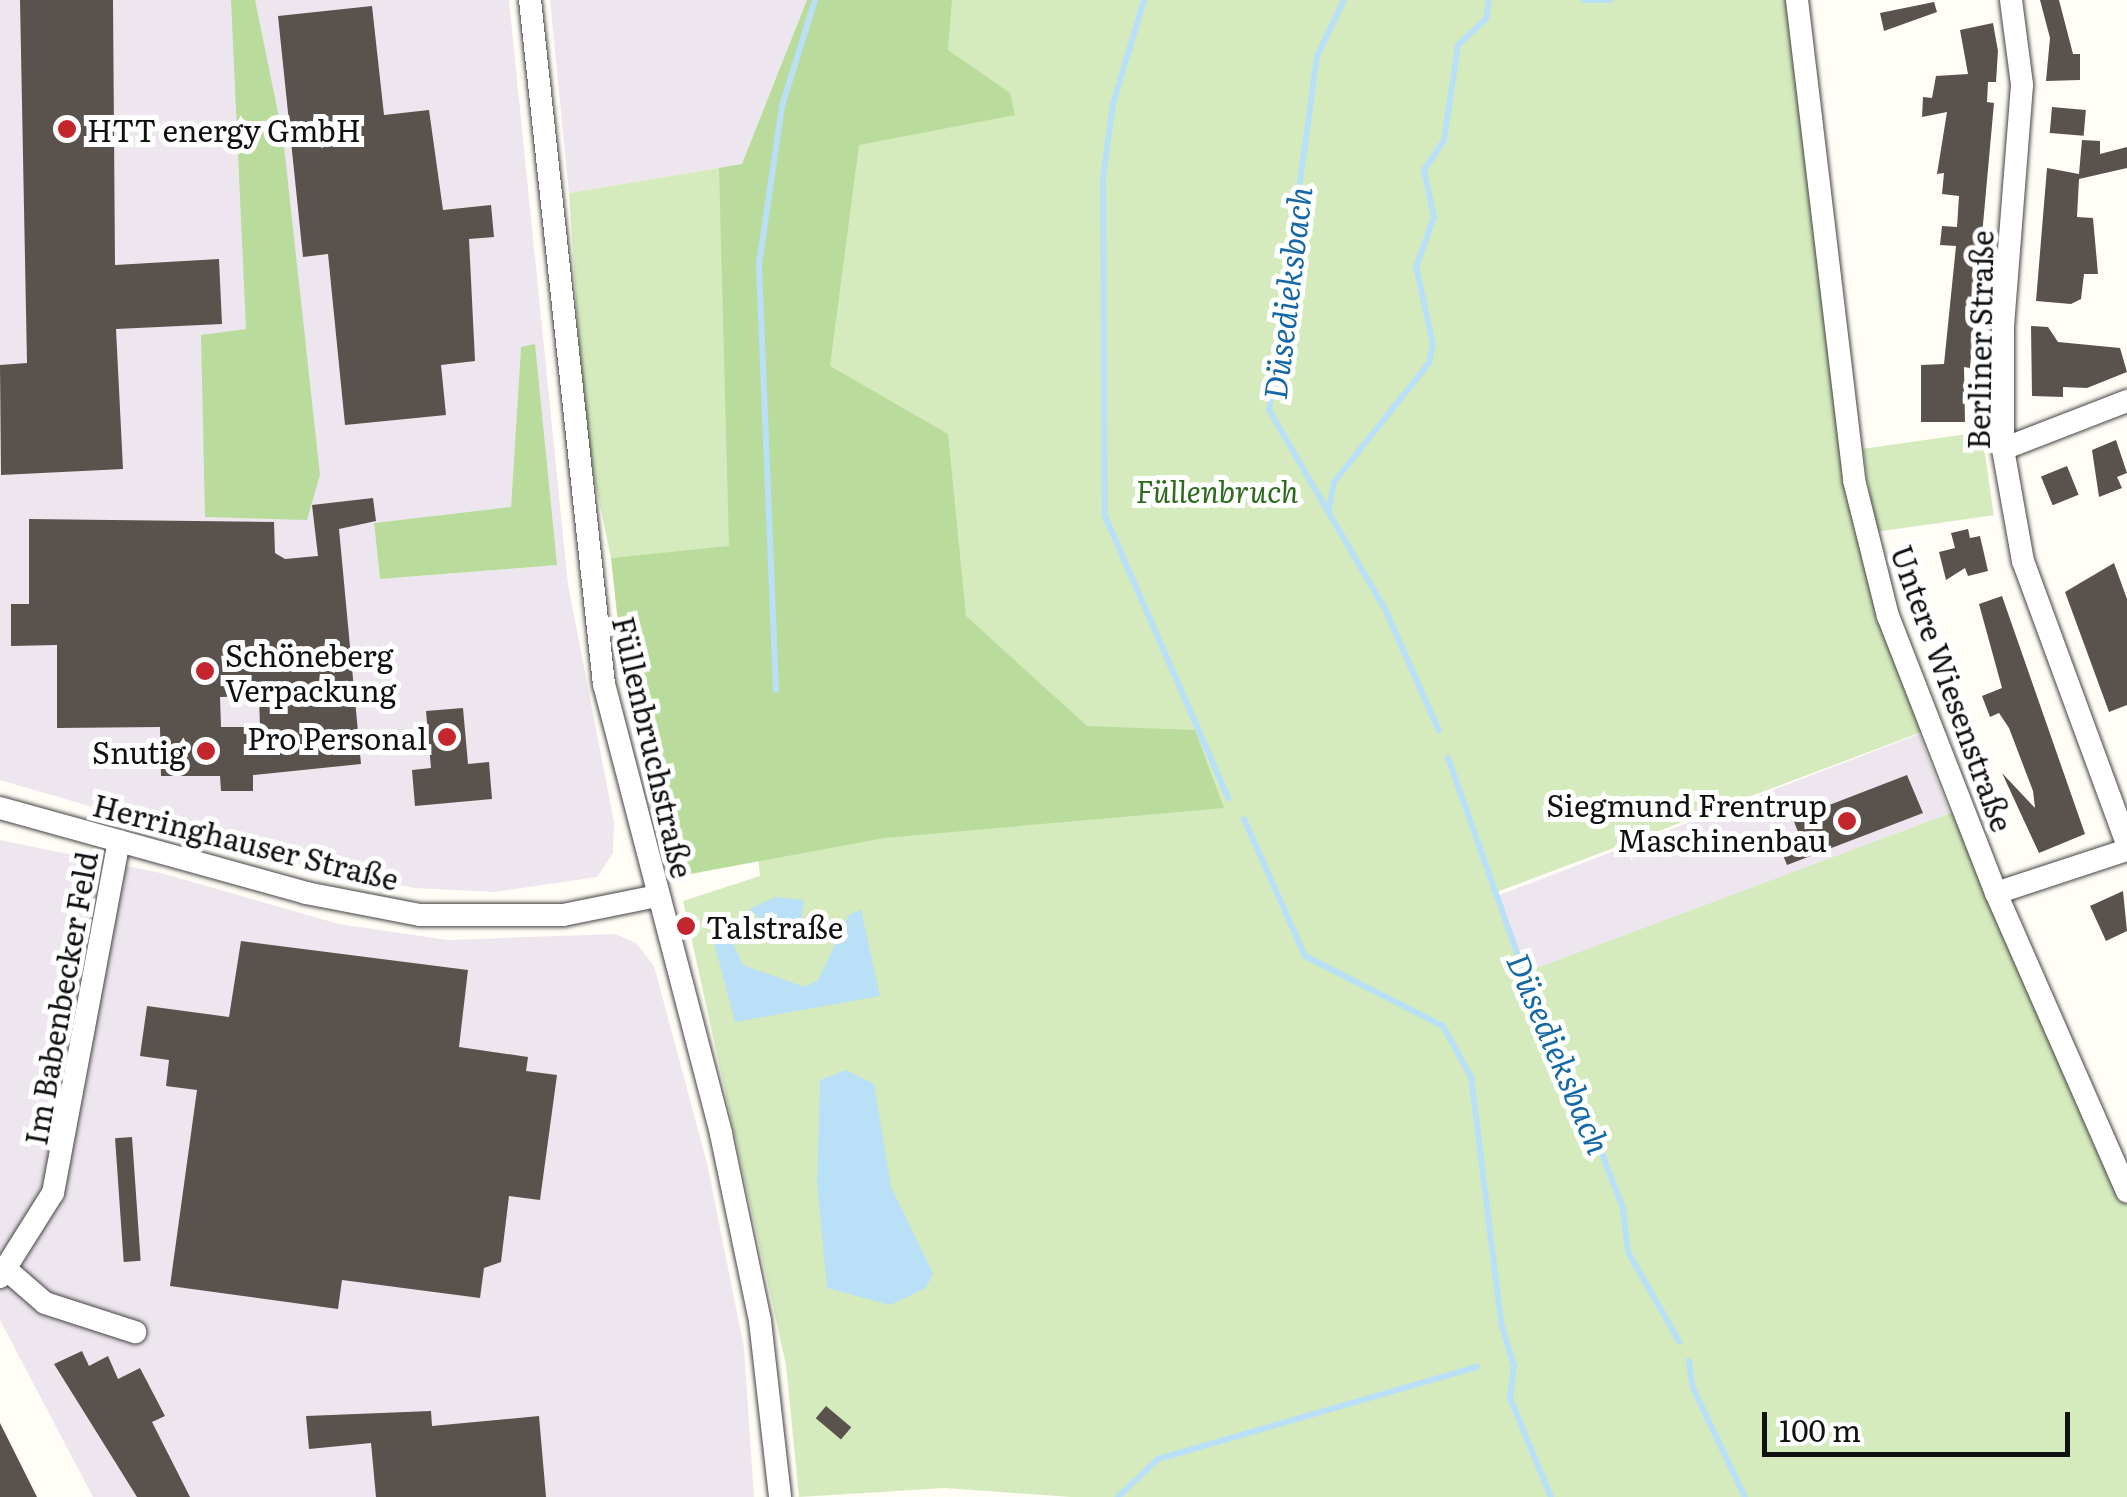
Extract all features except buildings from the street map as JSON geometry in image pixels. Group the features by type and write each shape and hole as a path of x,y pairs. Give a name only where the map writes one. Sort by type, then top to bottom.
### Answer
{"street":[{"name":"Füllenbruchstraße","path":"530,0 588,587 657,896 747,1254 780,1497"},
{"name":"Untere Wiesenstraße","path":"1798,0 1854,480 1888,616 1996,893 2127,1191"},
{"name":"Berliner Straße","path":"2011,0 2022,84 2003,326 2003,449 2023,561 2127,847"},
{"path":"2003,449 2127,401"},
{"name":"Herringhauser Straße","path":"0,808 420,916 564,915 657,896"},
{"name":"Im Babenbecker Feld","path":"119,841 54,1193 3,1274 45,1304 135,1332"},
{"path":"1996,893 2127,847"}],"shaded area":[{"path":"0,0 509,0 568,585 614,822 613,853 597,877 495,892 414,888 271,859 0,780","holes":["521,348 557,565 380,579 374,523 511,508"]},
{"path":"550,0 807,0 742,164 569,193"},
{"path":"1919,734 1949,813 1526,976 1495,897"},
{"path":"0,840 161,873 339,924 447,940 615,934 636,943 654,966 707,1163 744,1348 754,1497 93,1497 0,1320"}],"green space":[{"path":"231,0 255,0 283,137 320,475 307,520 205,517 201,335 246,329"},
{"name":"Füllenbruch","path":"807,0 1794,0 1847,482 1927,730 1494,893 1529,971 1956,811 2127,1200 2127,1497 1071,1497 945,1488 799,1497 786,1365 683,901 760,876 729,547 611,558 585,434 569,193 742,164"},
{"path":"807,0 952,0 948,50 1010,93 1015,115 859,145 830,366 948,434 966,616 1087,726 1195,730 1224,808 884,838 685,875 617,614 611,558 729,546 719,168 742,164"},
{"path":"535,344 557,565 380,579 374,523 511,507 521,347"},
{"path":"1982,432 1994,515 1875,532 1863,449"}],"water":[{"path":"776,897 804,900 798,938 786,941 749,909"},
{"path":"861,909 880,996 735,1022 711,931 729,935 743,965 805,987 818,980 849,915"},
{"path":"846,1070 874,1084 891,1187 933,1273 926,1288 890,1305 827,1288 817,1183 820,1080"}],"waterway":[{"path":"776,690 759,264 782,106 815,0"},
{"path":"1144,0 1113,104 1103,178 1105,516 1228,798"},
{"name":"Düsedieksbach","path":"1344,0 1317,56 1269,410 1385,609 1439,731"},
{"path":"1329,510 1334,482 1429,363 1433,344 1416,267 1434,217 1424,170 1444,140 1458,45 1486,19 1489,0"},
{"path":"1584,0 1610,0"},
{"name":"Düsedieksbach","path":"1448,758 1530,990 1559,1041 1623,1209 1628,1252 1679,1341"},
{"path":"1244,819 1305,956 1443,1026 1471,1077 1501,1323 1514,1366 1510,1398 1551,1497"},
{"name":"Düsedieksbach","path":"1689,1361 1693,1388 1745,1497"},
{"path":"1118,1497 1158,1459 1477,1367"}],"place":[{"name":"HTT energy GmbH","path":"67,129"},
{"name":"Schöneberg Verpackung","path":"205,671"},
{"name":"Pro Personal","path":"447,737"},
{"name":"Snutig","path":"206,751"},
{"name":"Siegmund Frentrup Maschinenbau","path":"1847,821"},
{"name":"Talstraße","path":"686,926"}]}
